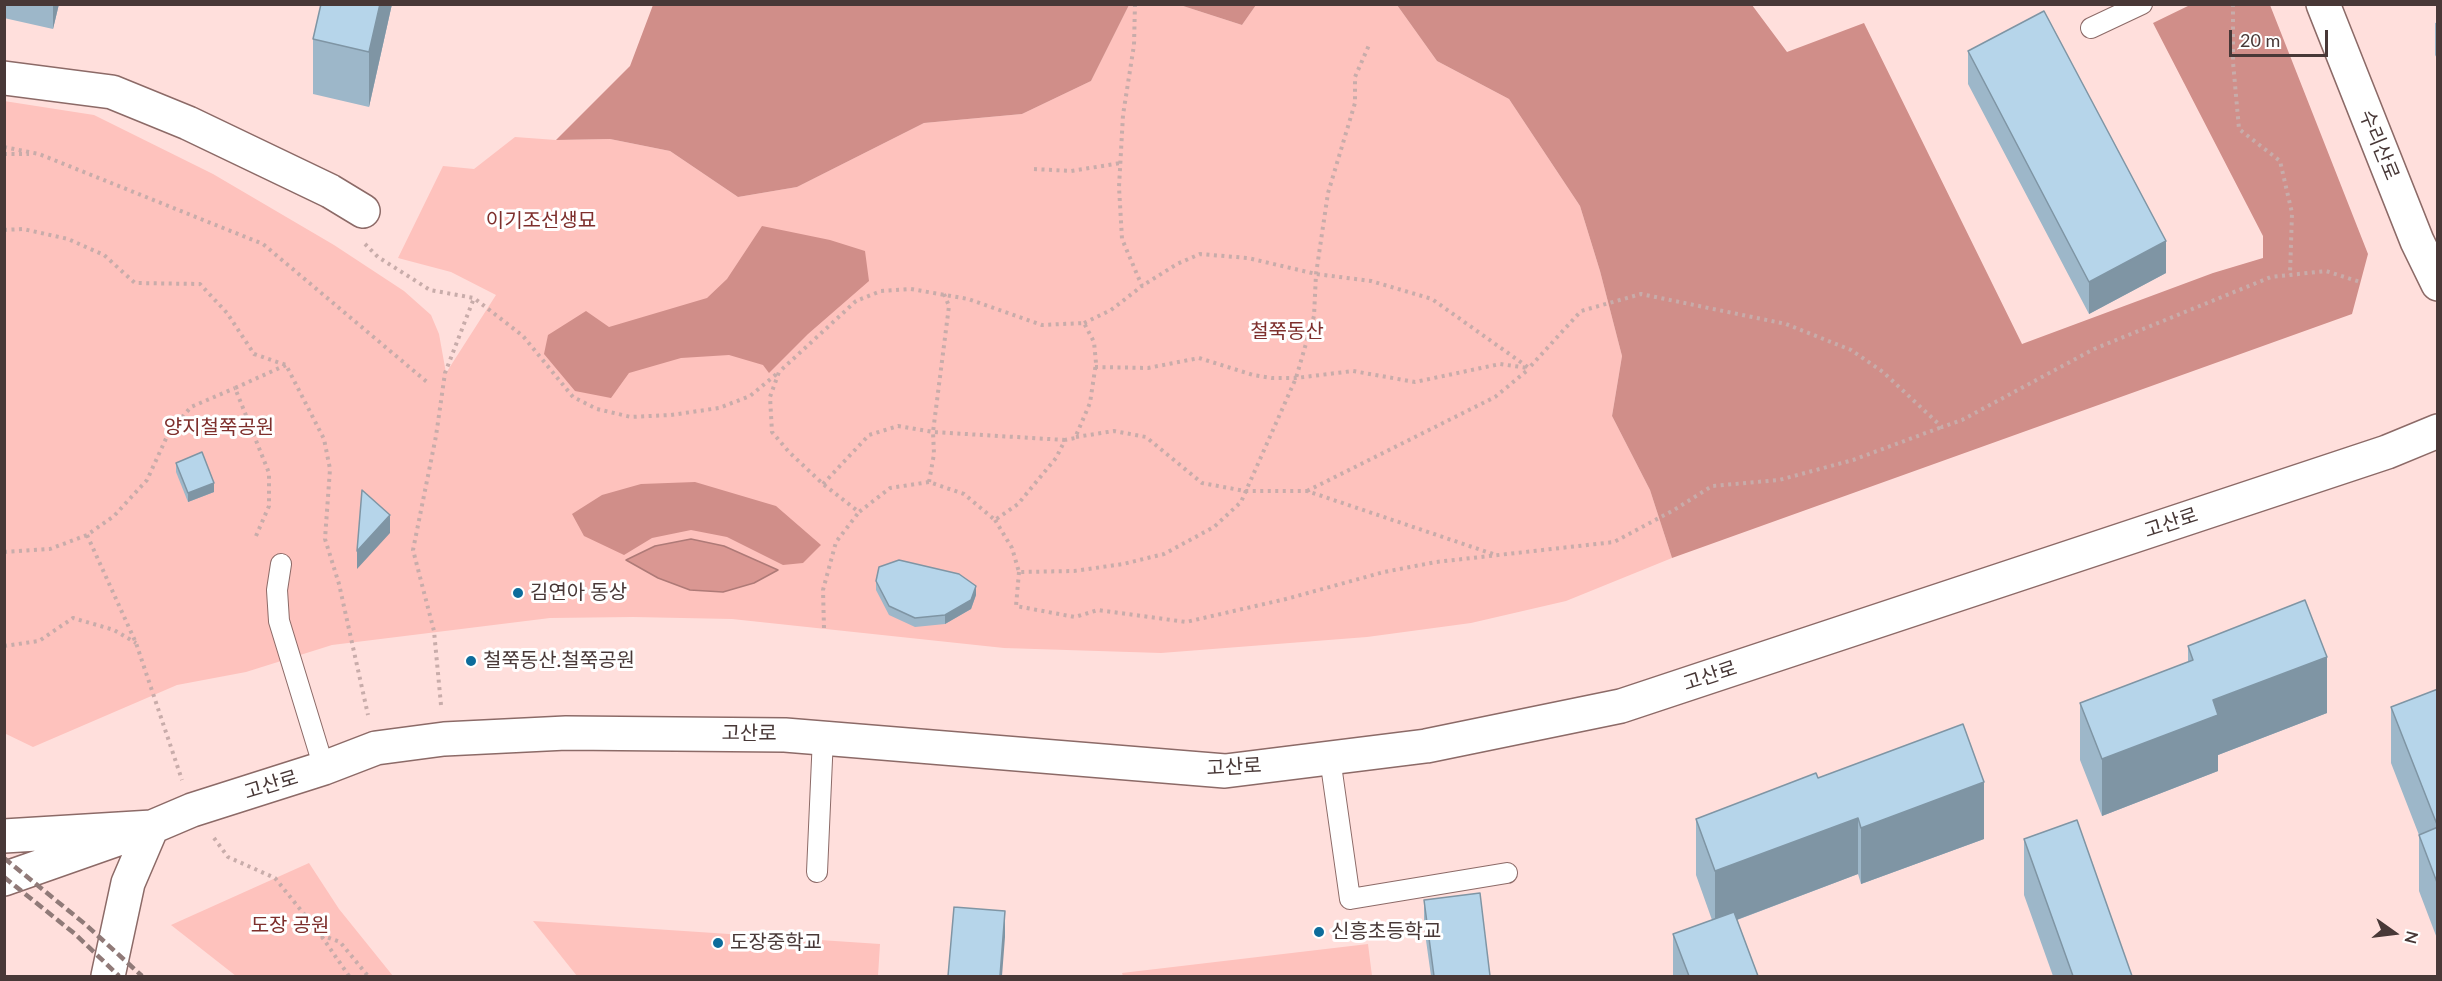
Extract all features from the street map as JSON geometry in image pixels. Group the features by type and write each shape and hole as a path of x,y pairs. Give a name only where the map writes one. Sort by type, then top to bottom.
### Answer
{"street":[{"name":"수리산로","path":"2325,5 2413,231 2438,284"},
{"path":"4,78 112,92 188,123 309,181 363,211"},
{"name":"고산로","path":"4,879 152,827 192,810 324,768 376,748 444,739 566,733 785,735 1225,771 1426,746 1621,706 2387,452 2438,431"},
{"path":"4,836 152,827 128,883 108,976"}],"lane":[{"path":"2091,28 2142,4"},
{"path":"281,564 277,591 279,621 324,768"},
{"path":"817,872 823,737"},
{"path":"1330,758 1350,899 1508,873"}],"path":[{"path":"1134,4 1134,45 1123,115 1119,187 1122,239 1142,286"},
{"path":"2233,4 2233,62 2240,129 2280,161 2292,213 2290,275"},
{"path":"1019,572 1074,571 1123,564 1164,554 1214,527 1241,502 1296,378 1314,316 1316,274 1328,193 1355,103 1355,77 1369,45"},
{"path":"4,147 39,154 263,244 427,382"},
{"path":"4,154 39,154"},
{"path":"1034,169 1071,171 1121,163"},
{"path":"363,211 357,238 378,256 430,290 474,298 523,336 573,397 597,409 631,417 671,415 719,408 750,396 856,301 881,291 911,289 943,293 968,299 1042,325 1084,323 1111,310 1142,286 1177,264 1200,254 1248,258 1316,274 1371,281 1432,299 1529,368"},
{"path":"4,230 23,229 68,239 104,255 135,283 200,284 227,313 254,354 286,364 324,439 330,469 325,539 339,584 376,748"},
{"path":"825,628 823,590 836,542 859,512 890,488 929,482 964,494 995,520 1012,548 1019,572 1016,606 1075,617 1098,610 1186,622 1286,599 1384,572 1436,562 1614,542 1674,510 1712,486 1779,480 1853,460 1962,420 2094,349 2271,277 2326,271 2360,282"},
{"path":"929,482 934,454 933,432 949,306 943,293"},
{"path":"1307,491 1495,397 1529,368 1581,311 1641,294 1786,324 1851,350 1883,372 1942,427"},
{"path":"444,739 434,630 413,550 436,436 445,373 474,298"},
{"path":"1076,438 1090,403 1095,367 1094,342 1084,323"},
{"path":"1095,367 1148,368 1199,358 1253,375 1296,378 1353,371 1415,382 1500,364 1529,368"},
{"path":"4,552 50,549 87,535 114,516 147,480 169,432 191,407 286,364"},
{"path":"779,372 770,398 772,432 789,453 859,512"},
{"path":"236,388 269,473 269,506 256,536"},
{"path":"824,484 869,435 898,426 933,432 1065,440 1114,431 1146,438 1202,483 1245,491 1307,491 1496,555"},
{"path":"995,520 1018,504 1056,458 1065,440"},
{"path":"87,535 136,643 192,810 228,857 275,878 320,934 349,976"},
{"path":"4,645 39,641 73,618 114,630 136,643"},
{"path":"320,934 340,942 368,976"}],"green space":[{"name":"철쭉동산","path":"1129,5 1180,5 1242,25 1256,5 1397,5 1437,61 1509,99 1580,206 1622,356 1612,416 1650,490 1672,558 1566,601 1471,623 1367,637 1161,653 1004,648 732,619 550,618 332,645 246,672 177,685 33,747 4,733 4,101 94,115 213,174 334,245 404,291 431,315 439,334 446,373 496,295 451,272 398,258 443,166 474,169 515,137 556,140 610,139 670,151 738,197 797,187 924,123 1022,114 1091,81"},
{"name":"도장 공원","path":"309,863 339,909 393,976 236,976 171,925"},
{"path":"533,921 880,944 878,976 577,976"},
{"path":"1368,944 1372,976 1123,976 1122,973"}],"shaded area":[{"path":"653,4 1129,5 1091,81 1022,114 924,123 797,187 738,197 670,151 610,139 556,140 630,66"},
{"path":"1180,5 1256,5 1242,25"},
{"path":"1397,5 1752,5 1787,52 1864,23 2022,344 2213,273 2263,258 2263,236 2153,23 2190,5 2270,5 2368,254 2352,314 1672,558 1650,490 1612,416 1622,356 1580,206 1509,99 1437,61"},
{"path":"762,226 830,240 865,251 869,281 808,334 769,373 763,365 729,355 681,358 629,373 611,398 575,391 544,354 548,335 586,311 609,327 707,298 727,279"},
{"path":"695,482 776,506 821,545 803,563 783,565 727,537 691,530 652,538 624,555 584,536 572,514 602,495 641,484"},
{"path":"691,539 724,546 778,570 754,583 723,592 690,590 658,578 626,560 655,546"}],"building":[{"path":"321,4 380,4 369,52 313,39"},
{"path":"2044,11 2166,241 2089,282 1968,51"},
{"path":"202,452 214,483 188,493 176,463"},
{"path":"362,490 390,515 357,551"},
{"path":"899,560 959,574 976,586 971,600 945,615 915,618 889,606 876,581 879,567"},
{"path":"2305,600 2327,657 2213,700 2218,715 2102,759 2080,703 2193,660 2188,646"},
{"path":"2438,689 2438,827 2391,707"},
{"path":"1963,724 1984,782 1861,828 1858,818 1715,871 1696,819 1816,773 1818,778"},
{"path":"2077,820 2132,976 2073,976 2024,839"},
{"path":"2438,827 2438,885 2419,835"},
{"path":"1480,893 1490,976 1434,976 1424,900"},
{"path":"954,907 1005,911 1000,976 948,976"},
{"path":"1734,912 1758,976 1689,976 1673,934"}],"railway":[{"path":"4,858 85,924 142,976"},
{"path":"4,877 75,934 119,976"}],"place":[{"name":"김연아 동상","path":"518,593"},
{"name":"철쭉동산.철쭉공원","path":"471,661"},
{"name":"신흥초등학교","path":"1319,932"},
{"name":"도장중학교","path":"718,943"}],"park label":[{"name":"이기조선생묘","path":"541,221"},
{"name":"양지철쭉공원","path":"219,428"}]}
